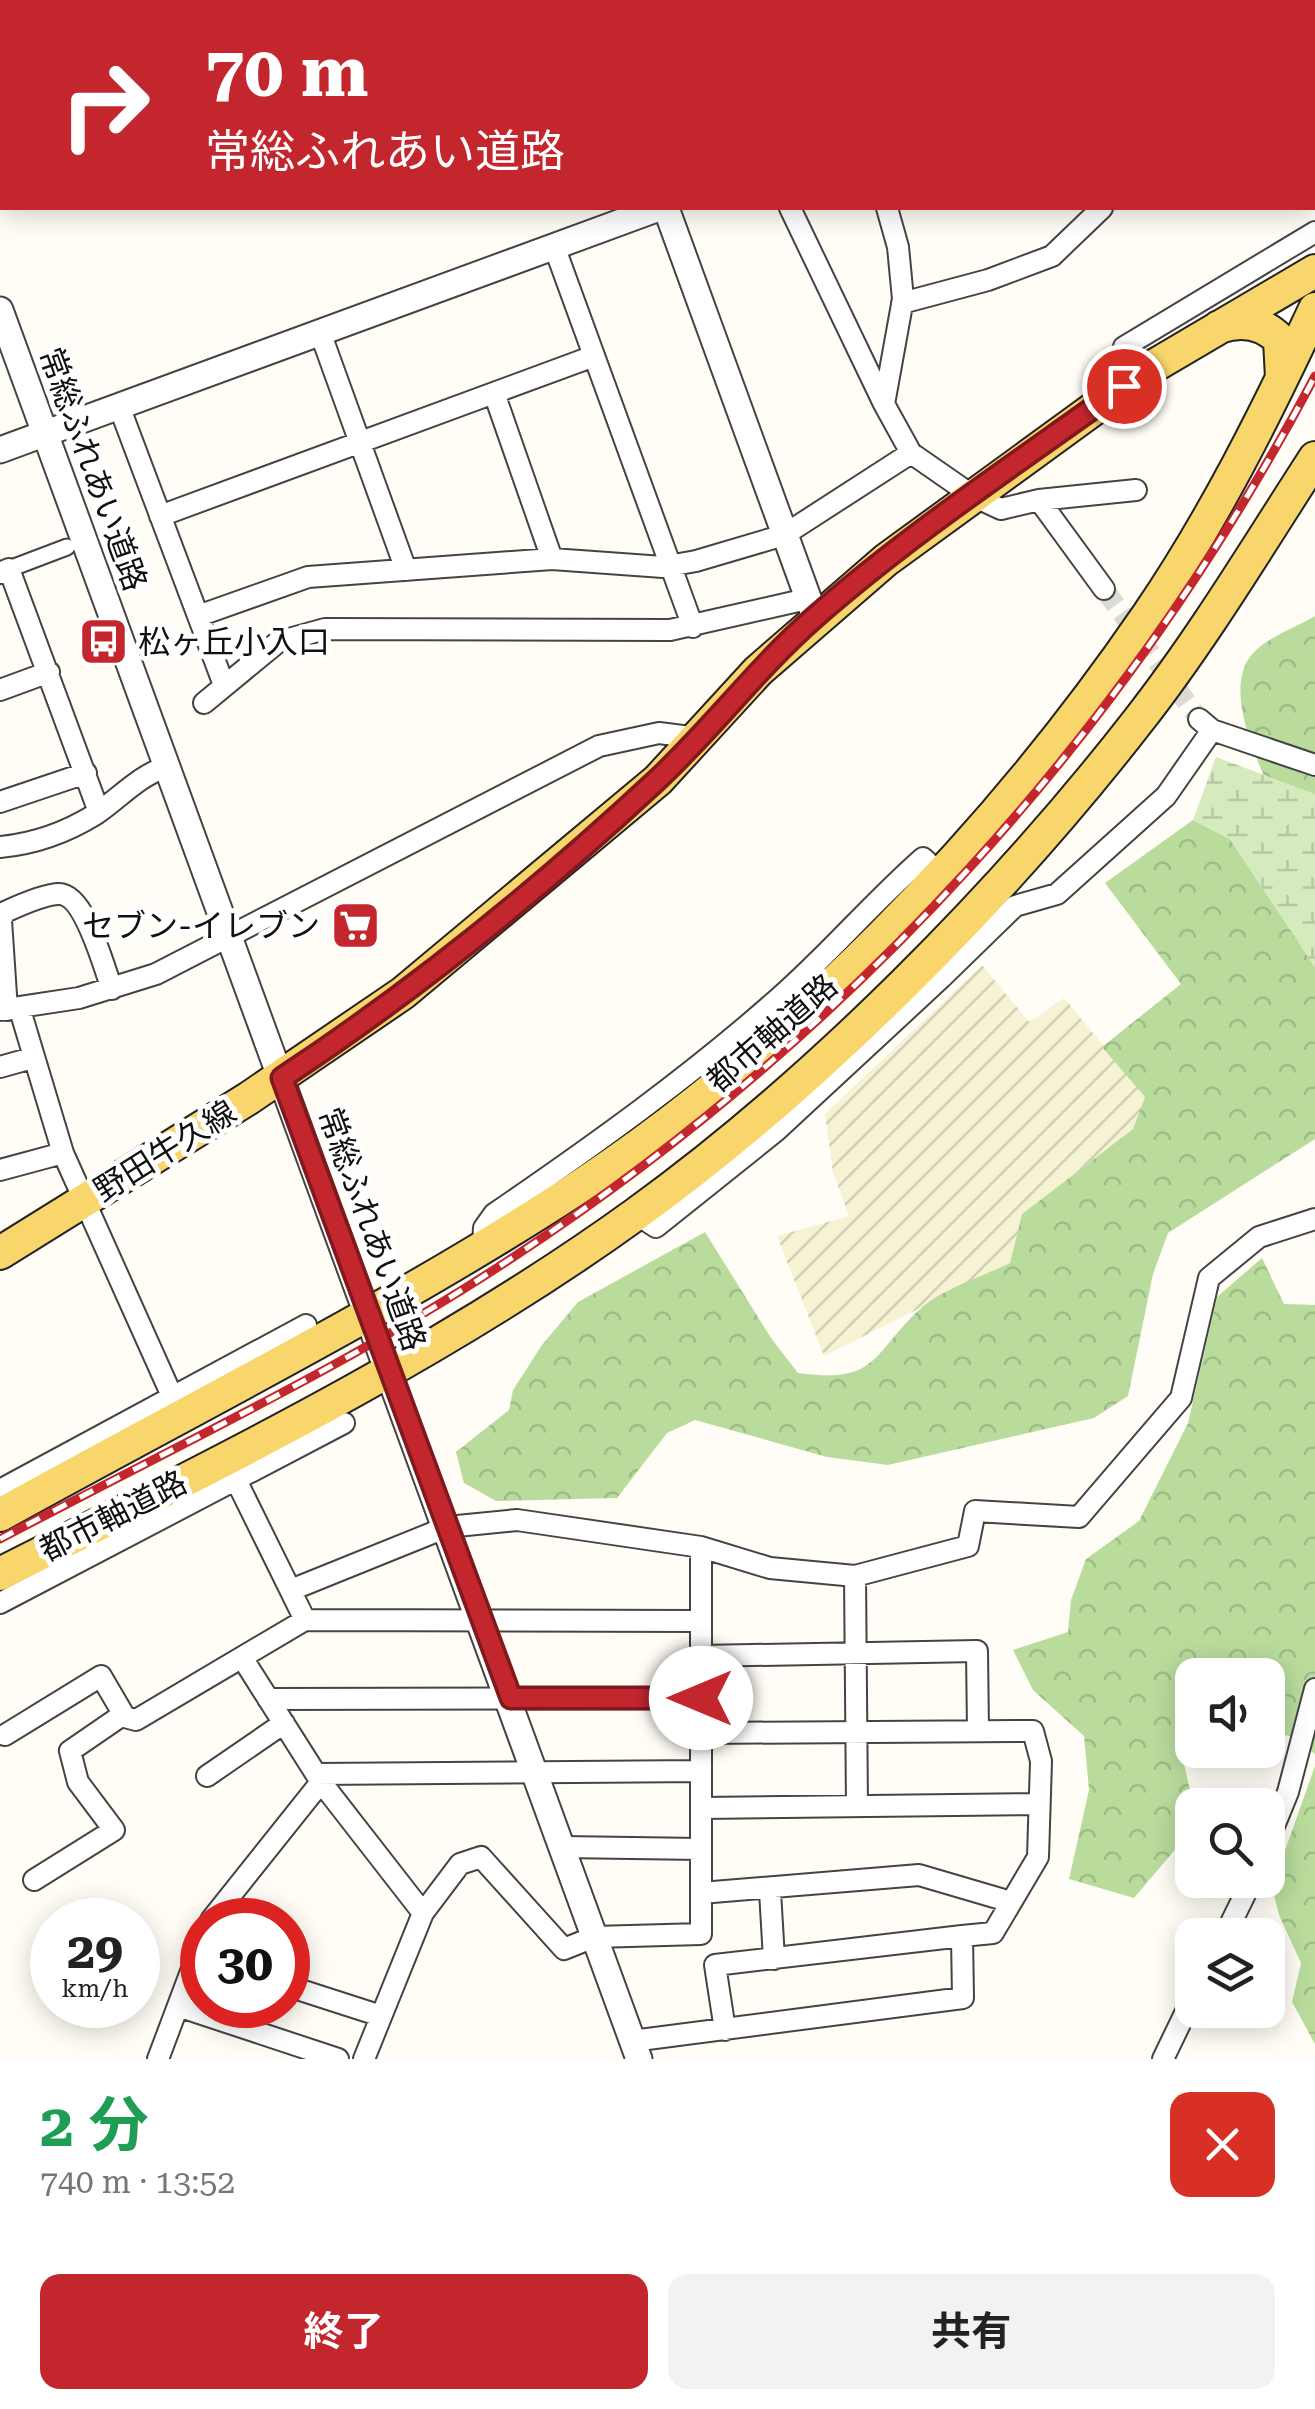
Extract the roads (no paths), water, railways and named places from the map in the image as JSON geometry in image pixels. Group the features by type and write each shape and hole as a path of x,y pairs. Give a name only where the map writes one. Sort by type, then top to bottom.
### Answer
{"main road":[{"name":"野田牛久線","path":"0,1253 282,1078 403,993 595,834 698,738 811,608 1124,386 1206,332 1315,270"},
{"name":"都市軸道路","path":"0,1515 42,1480 215,1384 368,1312 560,1199 723,1079 805,1008 1045,756 1149,614 1195,541 1315,310"},
{"path":"1206,332 1229,324 1269,328 1280,340 1283,352 1280,383"},
{"name":"都市軸道路","path":"0,1574 275,1446 390,1370 481,1318 636,1214 932,969 1139,720 1315,458"}],"street":[{"path":"0,450 656,210"},
{"path":"204,703 278,642 325,629 693,627 811,608 663,210"},
{"path":"791,210 911,453 973,496 1001,509 1039,500 1136,490"},
{"path":"884,404 902,302 898,247 888,210"},
{"path":"902,302 988,280 1052,256 1100,210"},
{"path":"1124,386 1124,348 1315,232"},
{"path":"554,246 693,627"},
{"name":"常総ふれあい道路","path":"0,310 511,1698 636,2050"},
{"path":"320,332 406,570"},
{"path":"160,516 594,356"},
{"path":"494,392 552,559"},
{"path":"118,406 224,686"},
{"path":"198,616 308,577 552,559 671,567 784,534 911,453"},
{"path":"1039,500 1104,589"},
{"path":"67,547 4,571 49,672 99,812"},
{"path":"0,690 49,672"},
{"path":"932,969 1015,906 1057,894 1152,808 1206,725 1315,764"},
{"path":"9,1010 112,989 156,974 599,746 659,734 698,738"},
{"path":"0,847 26,844 99,812 147,773 168,766"},
{"path":"0,802 86,773"},
{"path":"112,989 86,920 70,897 60,894 5,912 2,920 9,1010 32,1058 83,1201 172,1396"},
{"path":"0,1067 32,1058"},
{"path":"0,1170 64,1153"},
{"path":"291,1590 447,1526 518,1520 550,1523 701,1547 770,1568 855,1576 968,1546 975,1511 1079,1516 1181,1398 1208,1278 1260,1237 1315,1219"},
{"path":"0,1490 42,1480 172,1396 215,1384 306,1326"},
{"path":"0,1603 237,1482 275,1446 344,1423"},
{"path":"237,1482 306,1620"},
{"path":"364,2059 378,2015 422,1913 460,1864 482,1857 564,1949 594,1938 700,1934 701,1547"},
{"path":"855,1576 857,1806"},
{"path":"5,1735 101,1676 125,1717 136,1720 306,1620 701,1621"},
{"path":"701,1656 977,1651 978,1731"},
{"path":"243,1660 319,1778 422,1913"},
{"path":"1285,1799 1315,1690"},
{"path":"268,1699 701,1698"},
{"path":"34,1880 114,1830 78,1782 70,1751 125,1717"},
{"path":"207,1776 284,1723"},
{"path":"701,1733 1033,1731 1040,1761 1038,1857 993,1933 715,1965 725,2030"},
{"path":"319,1778 701,1771"},
{"path":"228,1898 319,1778"},
{"path":"701,1808 1040,1804"},
{"path":"562,1847 701,1849"},
{"path":"701,1893 918,1875 1011,1902"},
{"path":"770,1890 774,1959"},
{"path":"636,2050 725,2030 963,1998 962,1936"},
{"path":"310,1993 378,2015"},
{"path":"158,2059 180,2001"},
{"path":"178,2006 338,2059"},
{"path":"1163,2059 1178,2028"}],"tunnel":[{"path":"1104,589 1199,719"}],"railway":[{"path":"0,1539 260,1405 451,1297 636,1171 753,1077 865,976 969,868 1067,754 1158,633 1240,507 1315,376"}],"place":[{"name":"松ヶ丘小入口","path":"103,642"},
{"name":"セブン-イレブン","path":"355,926"}]}
